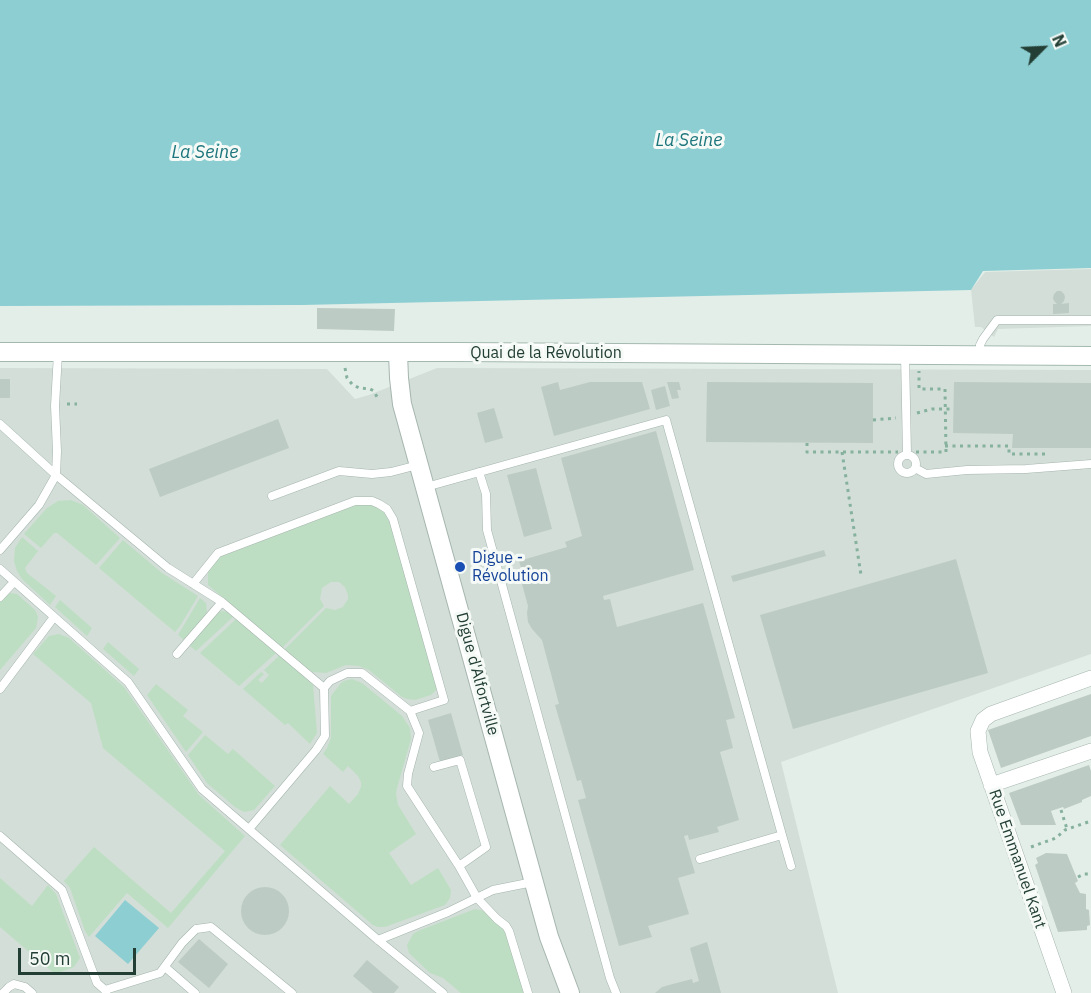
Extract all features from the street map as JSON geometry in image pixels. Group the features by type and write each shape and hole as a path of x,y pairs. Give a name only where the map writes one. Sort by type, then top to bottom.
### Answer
{"main road":[{"name":"Quai de la Révolution","path":"0,352 1091,356"},
{"name":"Digue d'Alfortville","path":"398,352 400,394 549,937 570,993"}],"street":[{"name":"Rue Emmanuel Kant","path":"1064,993 980,752 978,731 983,720 991,714 1091,678"},
{"path":"991,785 1091,751"}],"lane":[{"path":"980,356 982,339 997,320 1091,320"},
{"path":"0,550 39,505 56,475 55,405 58,353"},
{"path":"905,355 907,454"},
{"path":"426,487 666,420 791,866"},
{"path":"0,424 56,475 168,568 222,602 324,688"},
{"path":"903,455 912,456 915,460 915,468 907,473 899,469 898,460 903,455"},
{"path":"272,496 339,471 372,474 391,472 419,464"},
{"path":"915,468 926,474 1091,464"},
{"path":"479,472 486,494 487,530 616,993"},
{"path":"193,584 218,554 355,501 372,501 379,504 387,509 393,519 444,700 410,711"},
{"path":"0,569 128,682 202,789 443,993"},
{"path":"0,597 14,582"},
{"path":"177,654 222,602"},
{"path":"1,685 54,617"},
{"path":"249,829 316,750 325,736 324,688 330,681 347,673 362,673 410,711 419,734 407,786 477,898 509,931 528,993"},
{"path":"434,767 460,760 486,847 459,866"},
{"path":"700,859 782,835"},
{"path":"0,836 62,890 98,983 105,991 160,973 182,943 196,929 211,927 292,993"},
{"path":"378,940 448,912 494,890 534,882"},
{"path":"165,966 195,993"},
{"path":"3,993 14,984 25,987 32,993"}],"path":[{"path":"344,360 345,373 349,381 359,388 374,391 378,399"},
{"path":"919,369 919,382"},
{"path":"61,407 65,404 77,404"},
{"path":"945,446 1010,446 1009,454 1056,454"},
{"path":"1034,448 1034,454"},
{"path":"842,452 861,575"},
{"path":"1061,810 1068,829"},
{"path":"1031,847 1056,837 1068,829 1091,821"},
{"path":"1078,877 1091,874"}],"shaded area":[{"path":"1091,269 1091,326 998,329 994,337 981,327 975,327 971,290 985,272"},
{"path":"0,368 327,369 355,399 437,368 1091,370 1091,654 781,762 838,993 0,993"}],"green space":[{"path":"71,500 83,505 120,538 96,565 57,533 54,533 41,548 24,534 47,508 58,501"},
{"path":"357,504 372,504 383,511 391,525 437,687 431,695 415,700 402,697 369,670 359,666 346,665 326,673 313,672 284,650 326,608 335,610 343,607 348,595 345,587 339,582 331,582 322,588 320,599 324,606 282,648 208,585 208,571 219,557"},
{"path":"22,537 38,551 25,568 27,573 56,596 50,605 22,579 17,571 14,561 15,548"},
{"path":"123,540 162,573 198,596 175,632 99,568"},
{"path":"17,594 35,610 38,617 36,628 0,670 0,601 4,595"},
{"path":"200,598 206,603 207,613 184,640 178,635"},
{"path":"60,600 92,628 87,636 55,607"},
{"path":"222,611 228,612 233,617 196,651 189,645 215,614"},
{"path":"236,619 276,653 239,686 200,653"},
{"path":"59,634 69,638 124,687 199,795 245,836 168,928 127,893 89,937 70,888 64,881 94,847 171,913 225,851 103,748 91,703 33,654 49,636"},
{"path":"108,642 139,669 134,676 103,649"},
{"path":"280,655 313,685 317,733 310,744 288,723 285,725 243,689 261,672 264,674 258,680 262,683 269,675 264,670"},
{"path":"352,679 362,683 402,716 410,728 411,739 396,794 398,805 416,834 389,853 411,885 438,868 451,890 450,898 445,905 385,927 373,925 280,845 330,786 349,804 358,794 361,782 358,776 348,766 343,772 323,754 331,738 331,696 341,683"},
{"path":"156,684 188,710 183,716 203,732 186,752 147,695"},
{"path":"205,735 228,754 233,749 275,786 254,810 244,812 235,807 207,783 188,755"},
{"path":"0,878 32,906 48,885 56,894 80,958 74,967 55,974 0,927"},
{"path":"475,909 484,911 505,929 524,993 461,993 443,978 430,973 409,953 407,945 413,934"}],"water":[{"name":"La Seine","path":"0,0 1091,0 1091,268 983,271 971,290 302,305 0,306"},
{"path":"125,900 159,928 128,964 95,936"}],"building":[{"path":"1057,291 1061,291 1065,297 1061,304 1069,303 1069,313 1053,314 1053,304 1057,304 1053,298"},
{"path":"317,308 395,309 394,331 317,329"},
{"path":"0,379 10,379 10,398 0,398"},
{"path":"558,382 560,390 590,382 642,382 650,409 554,436 541,387"},
{"path":"667,382 679,382 681,390 677,390 679,398 672,399"},
{"path":"707,382 873,383 873,443 706,442"},
{"path":"954,382 1091,383 1091,448 1012,448 1013,434 953,433"},
{"path":"665,386 670,406 656,410 651,390"},
{"path":"494,408 503,438 485,443 477,413"},
{"path":"278,419 289,448 160,497 149,469"},
{"path":"656,431 694,570 603,596 604,600 610,599 617,627 703,603 735,718 726,720 733,748 720,752 739,820 717,827 719,832 689,840 688,835 684,836 695,873 678,878 689,914 648,926 652,937 619,946 578,800 586,798 581,780 577,781 555,705 559,704 542,640 528,622 528,606 522,584 526,583 519,561 567,547 565,542 582,536 561,458"},
{"path":"536,468 552,529 524,537 507,475"},
{"path":"824,550 826,556 733,582 731,576"},
{"path":"956,559 988,673 793,729 760,615"},
{"path":"1091,694 1091,736 1001,768 988,730"},
{"path":"451,713 463,755 440,762 428,720"},
{"path":"1089,765 1091,796 1064,809 1063,807 1051,811 1056,825 1021,825 1009,793"},
{"path":"1046,853 1067,854 1078,881 1075,883 1080,893 1086,894 1086,909 1089,910 1090,925 1087,926 1087,930 1058,932 1035,865 1038,863 1036,858"},
{"path":"260,887 270,887 282,894 289,906 289,916 282,928 270,935 260,935 245,924 241,916 241,906 252,891"},
{"path":"199,939 228,964 209,988 178,962"},
{"path":"707,942 721,993 655,993 669,985 692,979 693,983 699,981 690,948"},
{"path":"367,960 399,987 394,993 373,993 353,976"}],"place":[{"name":"Digue - Révolution","path":"460,567"}]}
